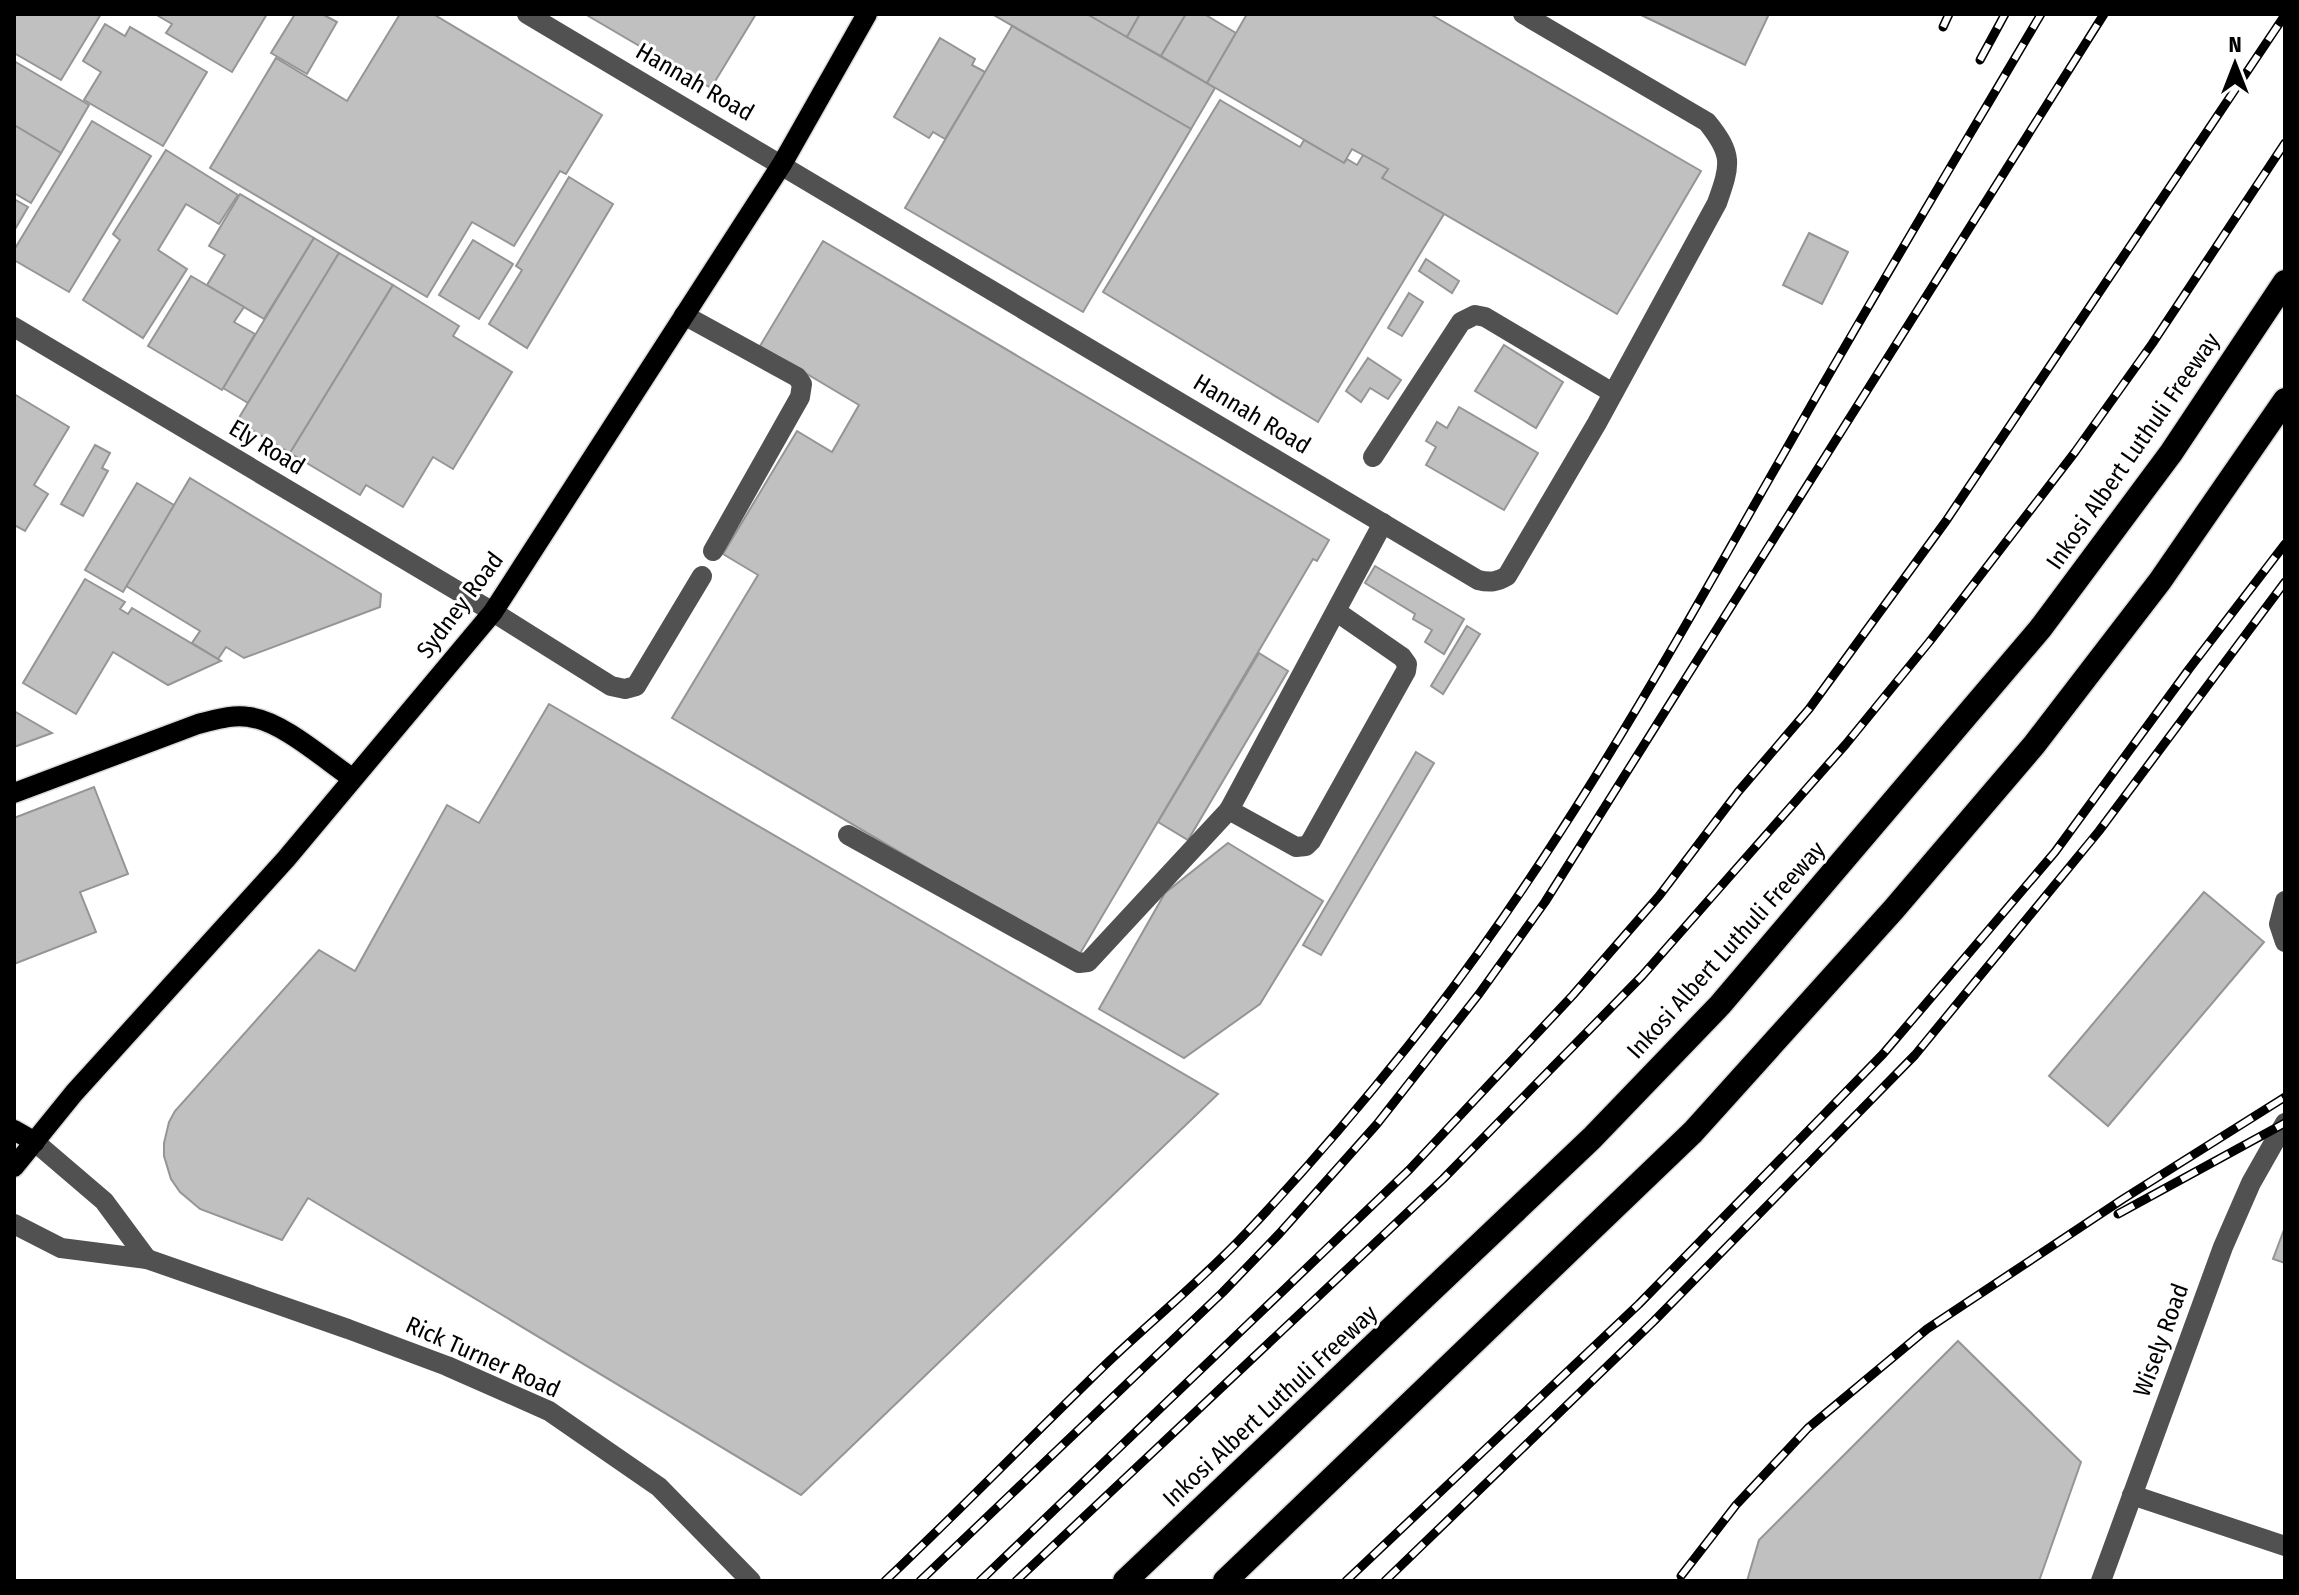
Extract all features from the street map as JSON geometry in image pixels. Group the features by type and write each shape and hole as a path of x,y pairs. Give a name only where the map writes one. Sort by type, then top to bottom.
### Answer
{"highway":[{"name":"Inkosi Albert Luthuli Freeway","path":"1125,1581 1592,1138 1720,1005 2040,629 2171,453 2285,282"},
{"path":"1225,1581 1704,1120 1894,909 2034,745 2160,581 2285,400"}],"main road":[{"name":"Sydney Road","path":"14,1167 74,1093 286,859 493,612 782,164 867,14"},
{"path":"14,793 198,724 226,717 250,717 279,728 352,778"},
{"path":"14,1130 35,1142"}],"street":[{"name":"Hannah Road","path":"527,14 1478,580 1499,581 1507,576 1613,393 1717,203 1724,184 1726,152 1724,143 1707,122 1523,14"},
{"path":"684,315 797,377 802,384 800,397 713,551"},
{"path":"1373,457 1461,322 1469,317 1485,317 1613,393"},
{"name":"Ely Road","path":"14,327 493,612 611,686 625,689 636,686 702,576"},
{"path":"848,835 1079,963 1088,962 1229,810 1383,523"},
{"path":"1229,810 1288,845 1306,846 1406,671 1407,664 1402,657 1337,612"},
{"path":"2285,901 2279,924 2285,942"},
{"name":"Wisely Road","path":"2101,1581 2223,1247 2251,1183 2285,1123"},
{"path":"35,1142 104,1201 147,1259"},
{"name":"Rick Turner Road","path":"14,1224 61,1248 147,1259 391,1345 549,1411 659,1487 751,1581"},
{"path":"2132,1495 2285,1546"}],"building":[{"path":"14,14 101,14 61,80 14,53"},
{"path":"155,14 267,14 232,72 166,33 172,24"},
{"path":"295,14 322,14 337,22 307,74 271,53"},
{"path":"400,14 433,14 602,115 566,174 560,171 514,246 472,222 427,297 210,168 276,58 347,101"},
{"path":"585,14 756,14 711,88"},
{"path":"992,14 1087,14 1215,88 1191,129"},
{"path":"1087,14 1140,14 1127,37"},
{"path":"1140,14 1186,14 1161,56 1127,37"},
{"path":"1186,14 1204,14 1236,33 1207,83 1161,56"},
{"path":"1247,14 1430,14 1701,171 1617,314 1382,178 1388,169 1352,149 1344,163 1207,83"},
{"path":"1639,14 1769,14 1745,65"},
{"path":"105,24 125,36 130,27 207,72 163,146 84,100 101,72 83,61"},
{"path":"1012,26 1191,129 1083,312 905,208"},
{"path":"940,38 975,59 972,65 985,72 945,139 933,132 929,138 894,117"},
{"path":"14,61 89,105 61,153 14,125"},
{"path":"1220,100 1300,147 1304,140 1344,163 1347,159 1357,165 1363,155 1388,169 1382,178 1444,214 1318,422 1103,292"},
{"path":"92,121 151,156 69,292 14,260 14,250"},
{"path":"14,125 61,153 31,203 14,193"},
{"path":"166,150 238,195 219,224 186,204 158,250 187,269 143,338 83,300 120,240 113,234"},
{"path":"569,177 613,204 527,348 489,324 522,270 516,266"},
{"path":"240,194 314,238 264,319 207,285 225,255 209,246"},
{"path":"14,199 28,207 14,231"},
{"path":"1809,233 1848,252 1822,304 1783,285"},
{"path":"314,238 339,253 248,403 223,388"},
{"path":"473,240 513,264 479,319 439,295"},
{"path":"823,241 1329,540 1317,561 1313,559 1078,957 672,718 758,575 723,554 797,431 832,452 859,405 760,346"},
{"path":"339,253 393,285 290,453 237,421"},
{"path":"1426,259 1459,281 1452,293 1419,271"},
{"path":"191,276 244,307 234,322 255,334 222,390 148,346"},
{"path":"393,285 459,326 453,336 512,372 453,469 433,457 403,507 366,485 360,495 290,453"},
{"path":"1409,293 1423,302 1402,336 1388,328"},
{"path":"1504,345 1563,382 1536,428 1475,391"},
{"path":"1368,358 1401,380 1388,399 1370,388 1361,402 1346,391"},
{"path":"14,394 69,427 34,485 48,494 25,531 14,525"},
{"path":"1459,407 1538,453 1504,510 1426,465 1436,447 1426,441 1437,422 1447,428"},
{"path":"95,445 110,453 102,468 108,471 83,516 61,504"},
{"path":"190,478 381,594 380,607 244,658 226,647 218,659 192,643 200,631 126,586"},
{"path":"137,483 174,505 123,592 85,570"},
{"path":"1375,566 1464,619 1444,654 1425,642 1432,630 1413,619 1415,614 1365,583"},
{"path":"85,579 125,602 120,609 128,614 132,608 221,661 168,685 113,652 76,714 23,683"},
{"path":"1467,626 1480,634 1443,694 1431,686"},
{"path":"1259,653 1288,671 1188,840 1158,822"},
{"path":"549,704 1218,1094 801,1495 308,1198 282,1240 200,1209 180,1192 171,1179 164,1156 164,1143 175,1111 319,950 355,971 447,805 479,823"},
{"path":"14,711 52,733 14,747"},
{"path":"1416,752 1434,763 1321,955 1303,945"},
{"path":"94,787 128,874 80,892 96,932 14,964 14,818"},
{"path":"1228,843 1323,901 1260,1004 1184,1058 1099,1009 1165,893"},
{"path":"2204,892 2264,942 2108,1126 2049,1076"},
{"path":"2285,1227 2285,1263 2273,1259"},
{"path":"1958,1341 2081,1462 2039,1581 1747,1581 1759,1540"}],"railway":[{"path":"1943,27 1949,14"},
{"path":"1980,60 2005,14"},
{"path":"885,1581 1103,1367 1247,1232 1349,1117 1463,974 1515,901 1612,750 2041,14"},
{"path":"920,1581 1223,1292 1279,1234 1377,1124 1479,994 1545,902 2104,14"},
{"path":"980,1581 1409,1170 1573,995 1659,896 1738,792 1809,709 1946,521 2285,15"},
{"path":"1016,1581 1443,1179 1642,976 1846,744 1930,641 2075,452 2152,344 2285,143"},
{"path":"1346,1581 1639,1304 1883,1054 2055,852 2285,544"},
{"path":"1385,1581 1654,1321 1915,1055 2099,831 2285,582"},
{"path":"1681,1576 1736,1505 1808,1428 1927,1329 2123,1199 2285,1097"},
{"path":"2118,1214 2285,1123"}]}
